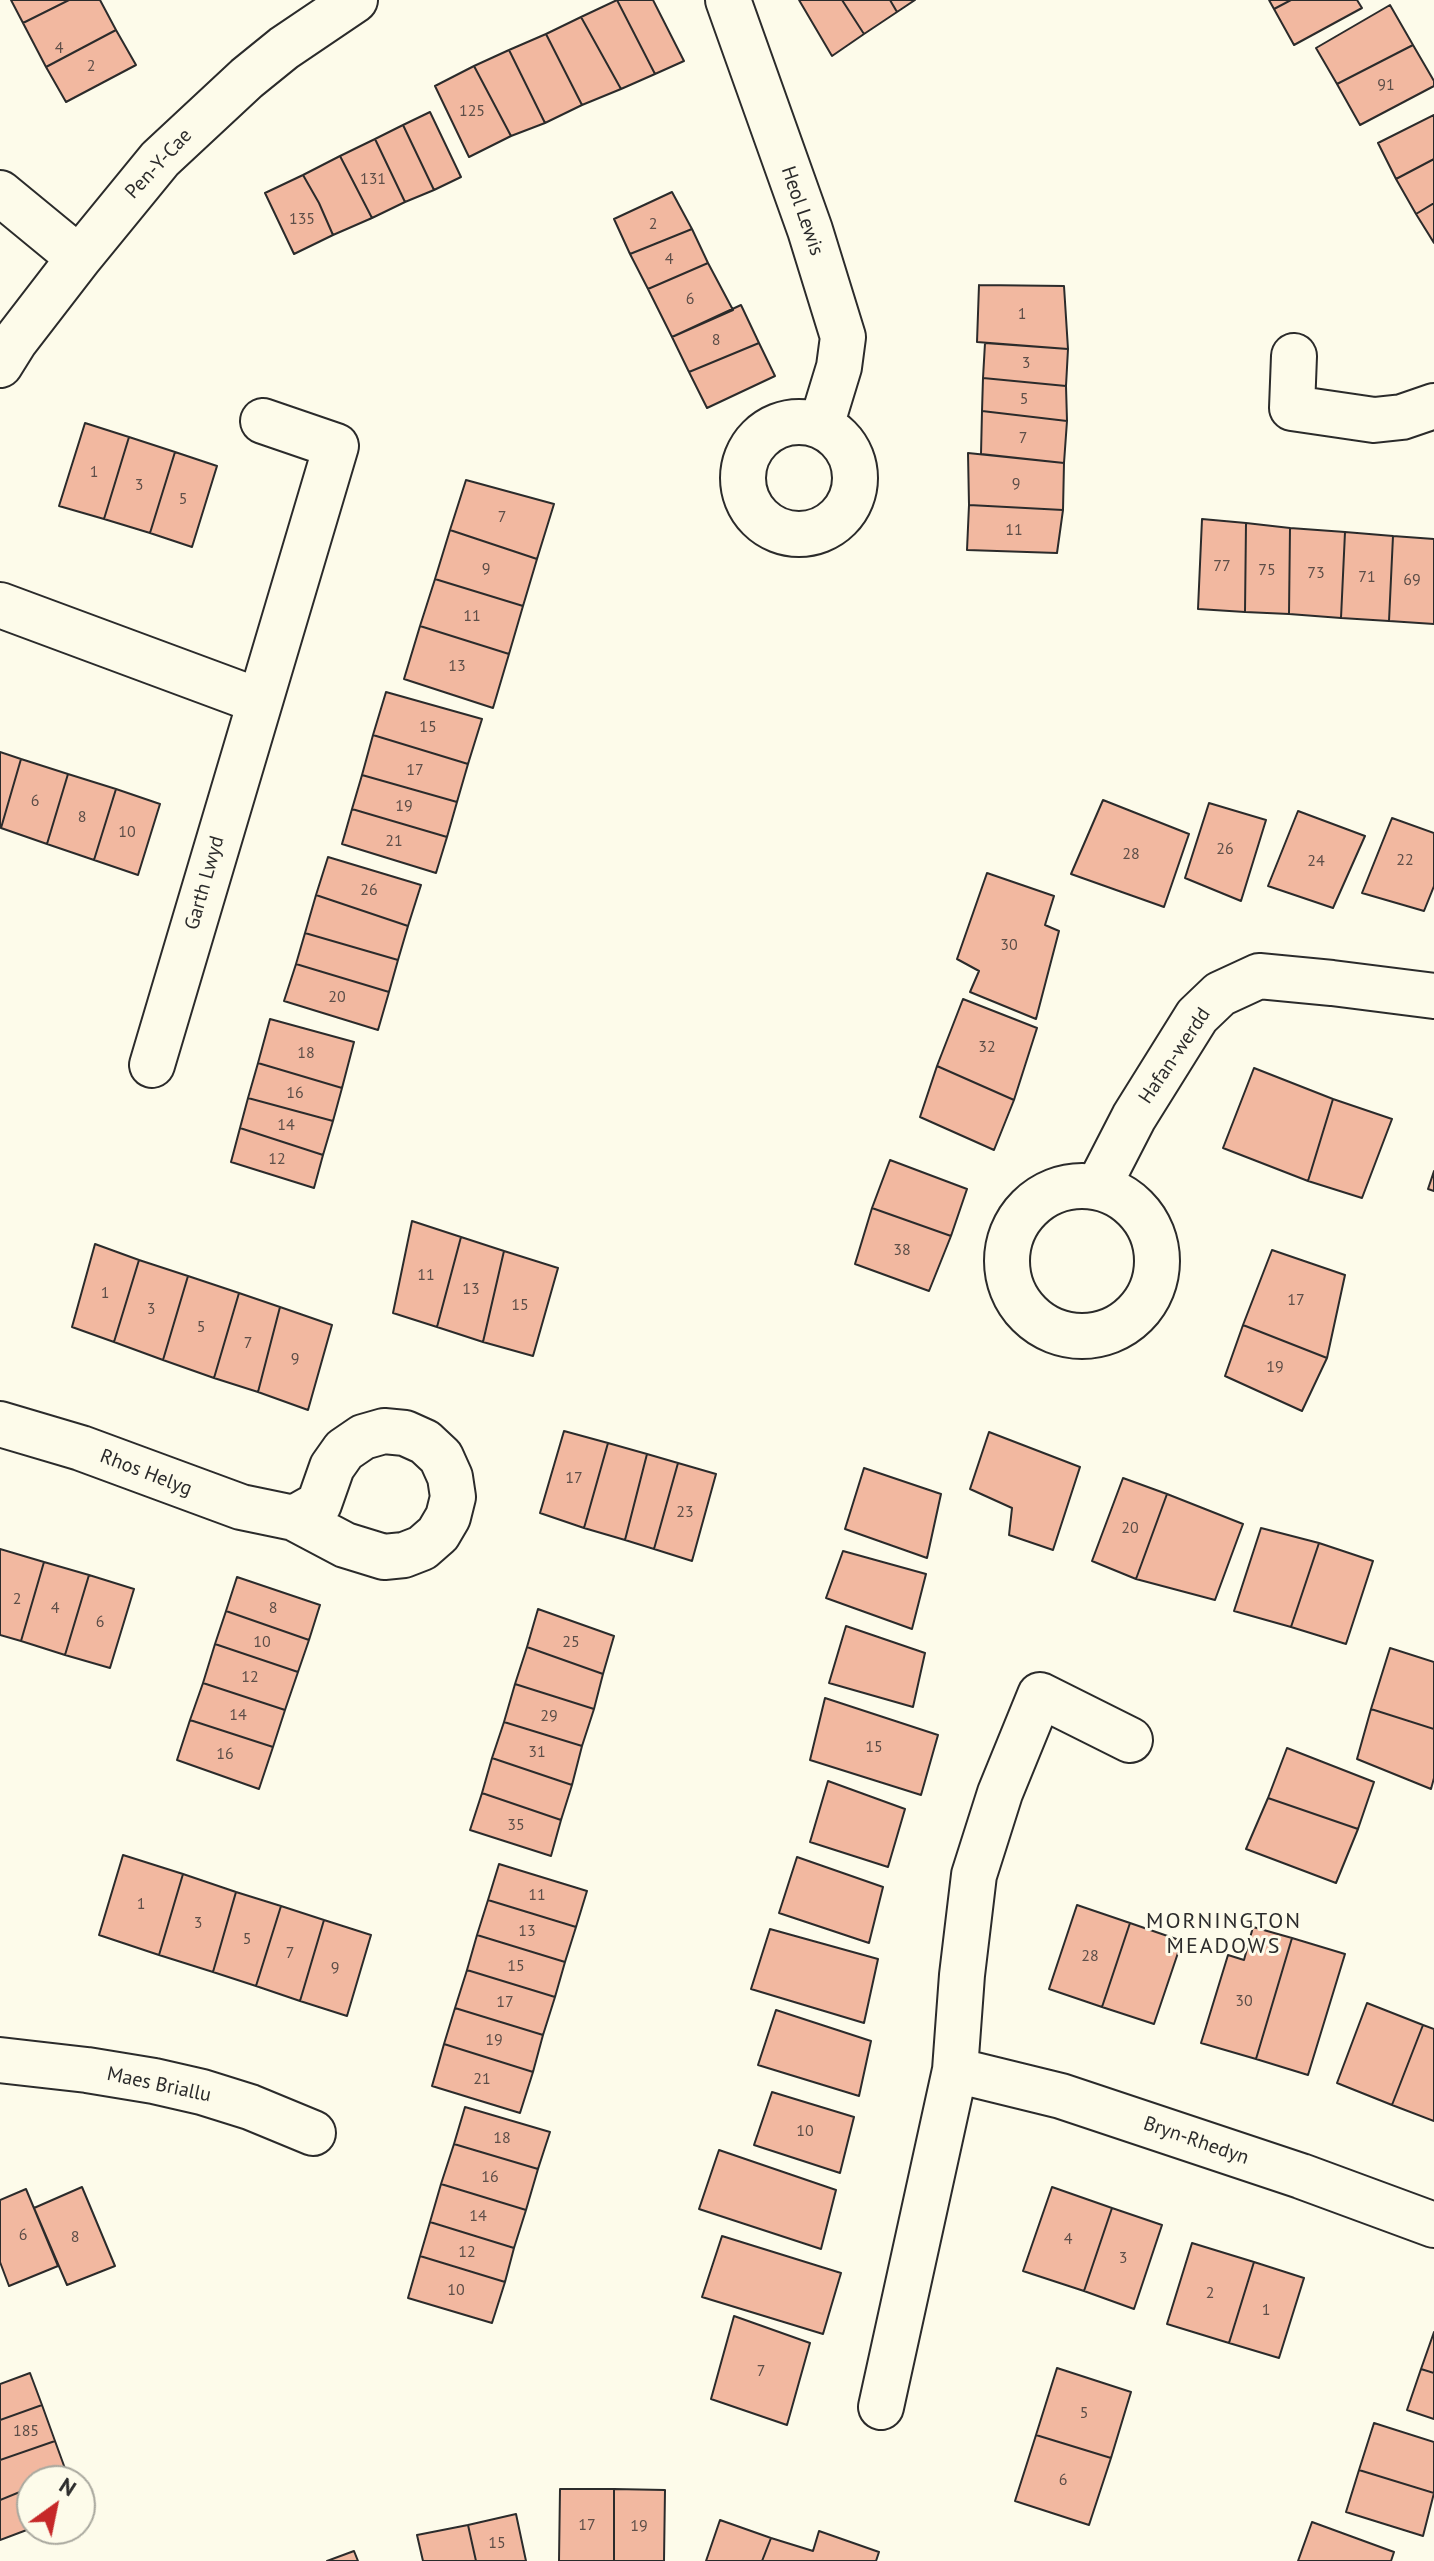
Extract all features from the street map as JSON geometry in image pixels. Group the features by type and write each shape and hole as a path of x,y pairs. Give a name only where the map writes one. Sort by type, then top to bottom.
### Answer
{"street":[{"name":"Pen-Y-Cae","path":"0,365 79,258 160,159 284,48 355,0"},
{"name":"Heol Lewis","path":"728,0 810,230 843,337 839,367 821,426"},
{"path":"0,193 79,258"},
{"path":"1294,356 1292,408 1374,420 1402,417 1434,406"},
{"name":"Garth Lwyd","path":"152,1065 336,446 263,421"},
{"path":"0,605 259,701"},
{"name":"Hafan-werdd","path":"1098,1187 1134,1117 1197,1016 1220,994 1259,976 1434,996"},
{"name":"Rhos Helyg","path":"0,1424 81,1448 241,1507 294,1518"},
{"path":"881,2407 955,2070 974,1875 1000,1793 1040,1695 1130,1740"},
{"name":"Maes Briallu","path":"0,2060 87,2070 178,2086 250,2107 313,2133"},
{"name":"Bryn-Rhedyn","path":"955,2070 1061,2096 1301,2176 1434,2225"}],"building":[{"path":"11,0 69,0 23,23"},
{"path":"69,0 100,0 116,30 46,67 23,23"},
{"path":"617,0 653,0 684,61 655,74"},
{"path":"617,0 655,74 621,89 581,17"},
{"path":"799,0 842,0 864,34 832,56"},
{"path":"842,0 890,0 897,12 864,34"},
{"path":"890,0 915,0 897,12"},
{"path":"1269,0 1291,0 1274,9"},
{"path":"1291,0 1357,0 1362,8 1294,45 1274,9"},
{"path":"1390,5 1413,45 1337,84 1316,48"},
{"path":"581,17 621,89 582,105 546,34"},
{"path":"116,30 136,65 66,102 46,67"},
{"path":"546,34 582,105 545,123 509,50"},
{"path":"1413,45 1434,86 1360,125 1337,84"},
{"path":"509,50 545,123 511,136 474,66"},
{"path":"474,66 511,136 469,157 435,86"},
{"path":"430,112 461,177 434,190 403,125"},
{"path":"1434,115 1434,159 1396,179 1378,143"},
{"path":"403,125 434,190 405,202 375,139"},
{"path":"375,139 405,202 372,218 340,156"},
{"path":"340,156 372,218 333,235 303,175"},
{"path":"1434,159 1434,203 1416,214 1396,179"},
{"path":"303,175 333,235 294,254 265,193"},
{"path":"672,192 692,229 630,254 614,219"},
{"path":"1434,203 1434,243 1416,214"},
{"path":"692,229 708,263 648,289 630,254"},
{"path":"708,263 733,310 672,337 648,289"},
{"path":"979,285 1064,286 1068,349 977,342"},
{"path":"741,305 759,343 689,372 672,337"},
{"path":"759,343 775,376 707,408 689,372"},
{"path":"985,343 1068,349 1066,386 983,378"},
{"path":"983,378 1066,386 1067,421 982,411"},
{"path":"982,411 1067,421 1064,463 981,454"},
{"path":"85,423 129,437 104,519 59,506"},
{"path":"129,437 175,452 150,533 104,519"},
{"path":"175,452 217,466 192,547 150,533"},
{"path":"968,453 1064,463 1063,510 969,505"},
{"path":"466,480 554,504 537,559 450,530"},
{"path":"969,505 1063,510 1057,553 967,550"},
{"path":"1202,519 1246,523 1245,612 1198,609"},
{"path":"1246,523 1290,528 1289,614 1245,612"},
{"path":"1290,528 1345,532 1341,618 1289,614"},
{"path":"450,530 537,559 523,606 435,579"},
{"path":"1345,532 1393,536 1389,621 1341,618"},
{"path":"1393,536 1434,539 1434,624 1389,621"},
{"path":"435,579 523,606 509,654 420,626"},
{"path":"420,626 509,654 493,708 404,679"},
{"path":"386,692 482,719 468,764 373,735"},
{"path":"373,735 468,764 457,802 362,775"},
{"path":"0,752 21,759 1,828 0,827"},
{"path":"21,759 68,774 47,844 1,828"},
{"path":"68,774 116,789 94,860 47,844"},
{"path":"362,775 457,802 447,837 352,809"},
{"path":"116,789 160,804 138,875 94,860"},
{"path":"1103,800 1189,834 1164,907 1071,874"},
{"path":"1209,803 1266,820 1241,901 1185,878"},
{"path":"352,809 447,837 436,873 342,844"},
{"path":"1298,811 1365,836 1333,908 1268,886"},
{"path":"1392,818 1434,833 1434,886 1424,911 1362,893"},
{"path":"328,857 421,885 408,926 316,895"},
{"path":"987,873 1054,896 1045,925 1059,931 1036,1019 970,992 979,971 957,959"},
{"path":"316,895 408,926 398,960 305,933"},
{"path":"305,933 398,960 389,992 296,964"},
{"path":"296,964 389,992 378,1030 284,1001"},
{"path":"963,999 1037,1028 1014,1100 937,1066"},
{"path":"270,1019 354,1042 342,1088 258,1063"},
{"path":"258,1063 342,1088 333,1121 248,1098"},
{"path":"937,1066 1014,1100 994,1150 920,1117"},
{"path":"1254,1068 1333,1099 1308,1181 1223,1148"},
{"path":"248,1098 333,1121 323,1155 240,1128"},
{"path":"1333,1099 1392,1119 1362,1198 1308,1181"},
{"path":"240,1128 323,1155 314,1188 231,1162"},
{"path":"890,1160 967,1189 951,1236 872,1208"},
{"path":"1434,1171 1434,1191 1428,1189"},
{"path":"872,1208 951,1236 929,1291 855,1264"},
{"path":"412,1221 461,1237 437,1327 393,1313"},
{"path":"461,1237 504,1251 483,1342 437,1327"},
{"path":"95,1244 139,1260 114,1342 72,1327"},
{"path":"1272,1250 1345,1275 1327,1358 1243,1325"},
{"path":"504,1251 558,1268 533,1356 483,1342"},
{"path":"139,1260 188,1276 163,1360 114,1342"},
{"path":"188,1276 239,1293 214,1378 163,1360"},
{"path":"239,1293 280,1307 258,1392 214,1378"},
{"path":"280,1307 332,1325 308,1410 258,1392"},
{"path":"1243,1325 1327,1358 1302,1411 1225,1376"},
{"path":"564,1431 608,1443 584,1528 540,1513"},
{"path":"989,1432 1080,1467 1053,1550 1009,1535 1012,1508 970,1489"},
{"path":"608,1443 647,1454 625,1540 584,1528"},
{"path":"647,1454 678,1463 654,1549 625,1540"},
{"path":"678,1463 716,1474 692,1561 654,1549"},
{"path":"864,1468 941,1494 927,1558 845,1529"},
{"path":"1123,1478 1167,1494 1136,1579 1092,1561"},
{"path":"1167,1494 1243,1524 1215,1600 1136,1579"},
{"path":"1261,1528 1319,1543 1291,1627 1234,1611"},
{"path":"1319,1543 1373,1561 1346,1644 1291,1627"},
{"path":"0,1549 44,1562 21,1641 0,1635"},
{"path":"843,1551 926,1574 912,1629 826,1598"},
{"path":"44,1562 89,1575 65,1655 21,1641"},
{"path":"89,1575 134,1589 110,1668 65,1655"},
{"path":"237,1577 320,1605 309,1640 226,1611"},
{"path":"538,1609 614,1636 603,1674 527,1647"},
{"path":"226,1611 309,1640 298,1672 215,1644"},
{"path":"846,1626 925,1653 913,1707 829,1683"},
{"path":"215,1644 298,1672 285,1710 203,1683"},
{"path":"527,1647 603,1674 594,1709 515,1684"},
{"path":"1390,1648 1434,1662 1434,1729 1371,1709"},
{"path":"203,1683 285,1710 273,1747 190,1720"},
{"path":"515,1684 594,1709 582,1746 504,1722"},
{"path":"825,1698 938,1735 921,1795 810,1760"},
{"path":"1371,1709 1434,1729 1434,1778 1431,1789 1357,1759"},
{"path":"190,1720 273,1747 259,1789 177,1760"},
{"path":"504,1722 582,1746 572,1785 492,1758"},
{"path":"1287,1748 1374,1782 1358,1829 1268,1798"},
{"path":"492,1758 572,1785 561,1820 482,1793"},
{"path":"828,1781 905,1809 888,1867 810,1842"},
{"path":"482,1793 561,1820 551,1856 470,1830"},
{"path":"1268,1798 1358,1829 1336,1883 1246,1849"},
{"path":"123,1855 183,1874 159,1955 99,1935"},
{"path":"797,1857 883,1887 869,1943 779,1913"},
{"path":"499,1864 587,1891 576,1927 488,1900"},
{"path":"183,1874 236,1892 213,1972 159,1955"},
{"path":"236,1892 281,1906 256,1986 213,1972"},
{"path":"488,1900 576,1927 565,1962 477,1935"},
{"path":"1077,1905 1130,1923 1102,2007 1049,1989"},
{"path":"281,1906 324,1920 300,2001 256,1986"},
{"path":"324,1920 371,1935 347,2016 300,2001"},
{"path":"1130,1923 1182,1941 1154,2024 1102,2007"},
{"path":"1253,1927 1292,1938 1256,2059 1201,2043 1228,1955 1244,1960"},
{"path":"770,1929 878,1959 864,2023 751,1989"},
{"path":"477,1935 565,1962 555,1997 467,1970"},
{"path":"1292,1938 1345,1954 1308,2075 1256,2059"},
{"path":"467,1970 555,1997 543,2035 455,2008"},
{"path":"1367,2003 1423,2025 1392,2105 1337,2083"},
{"path":"455,2008 543,2035 533,2072 444,2044"},
{"path":"776,2010 871,2041 859,2096 758,2065"},
{"path":"1423,2025 1434,2029 1434,2121 1392,2105"},
{"path":"444,2044 533,2072 520,2113 432,2086"},
{"path":"772,2092 854,2117 840,2173 754,2145"},
{"path":"465,2107 550,2132 538,2169 454,2144"},
{"path":"454,2144 538,2169 526,2210 441,2184"},
{"path":"719,2150 836,2190 821,2249 699,2209"},
{"path":"441,2184 526,2210 514,2248 430,2222"},
{"path":"82,2187 115,2266 67,2285 34,2208"},
{"path":"1052,2187 1112,2208 1084,2291 1023,2271"},
{"path":"26,2189 58,2266 9,2286 0,2262 0,2200"},
{"path":"1112,2208 1162,2225 1134,2309 1084,2291"},
{"path":"430,2222 514,2248 505,2282 420,2256"},
{"path":"722,2236 841,2273 823,2334 702,2297"},
{"path":"1192,2243 1254,2262 1229,2343 1167,2324"},
{"path":"420,2256 505,2282 492,2323 408,2298"},
{"path":"1254,2262 1304,2278 1279,2358 1229,2343"},
{"path":"734,2316 810,2343 787,2425 711,2399"},
{"path":"1434,2332 1434,2373 1421,2369"},
{"path":"1057,2368 1131,2392 1111,2458 1036,2435"},
{"path":"1421,2369 1434,2373 1434,2419 1407,2410"},
{"path":"30,2373 42,2405 0,2420 0,2384"},
{"path":"42,2405 55,2441 0,2460 0,2420"},
{"path":"1374,2423 1434,2442 1434,2493 1359,2470"},
{"path":"1036,2435 1111,2458 1089,2525 1015,2501"},
{"path":"55,2441 64,2465 16,2465 16,2494 0,2500 0,2460"},
{"path":"1359,2470 1434,2493 1423,2536 1346,2512"},
{"path":"560,2489 614,2489 614,2561 559,2561"},
{"path":"614,2489 665,2490 664,2561 614,2561"},
{"path":"16,2494 16,2534 0,2540 0,2500"},
{"path":"516,2514 526,2561 476,2561 468,2525"},
{"path":"720,2520 771,2538 762,2561 706,2561"},
{"path":"1312,2522 1394,2552 1391,2561 1298,2561"},
{"path":"468,2525 476,2561 423,2561 417,2535"},
{"path":"819,2531 879,2552 876,2561 762,2561 771,2538 813,2551"},
{"path":"354,2551 358,2561 327,2561"}],"district":[{"name":"MORNINGTON MEADOWS","path":"1224,1934"}]}
